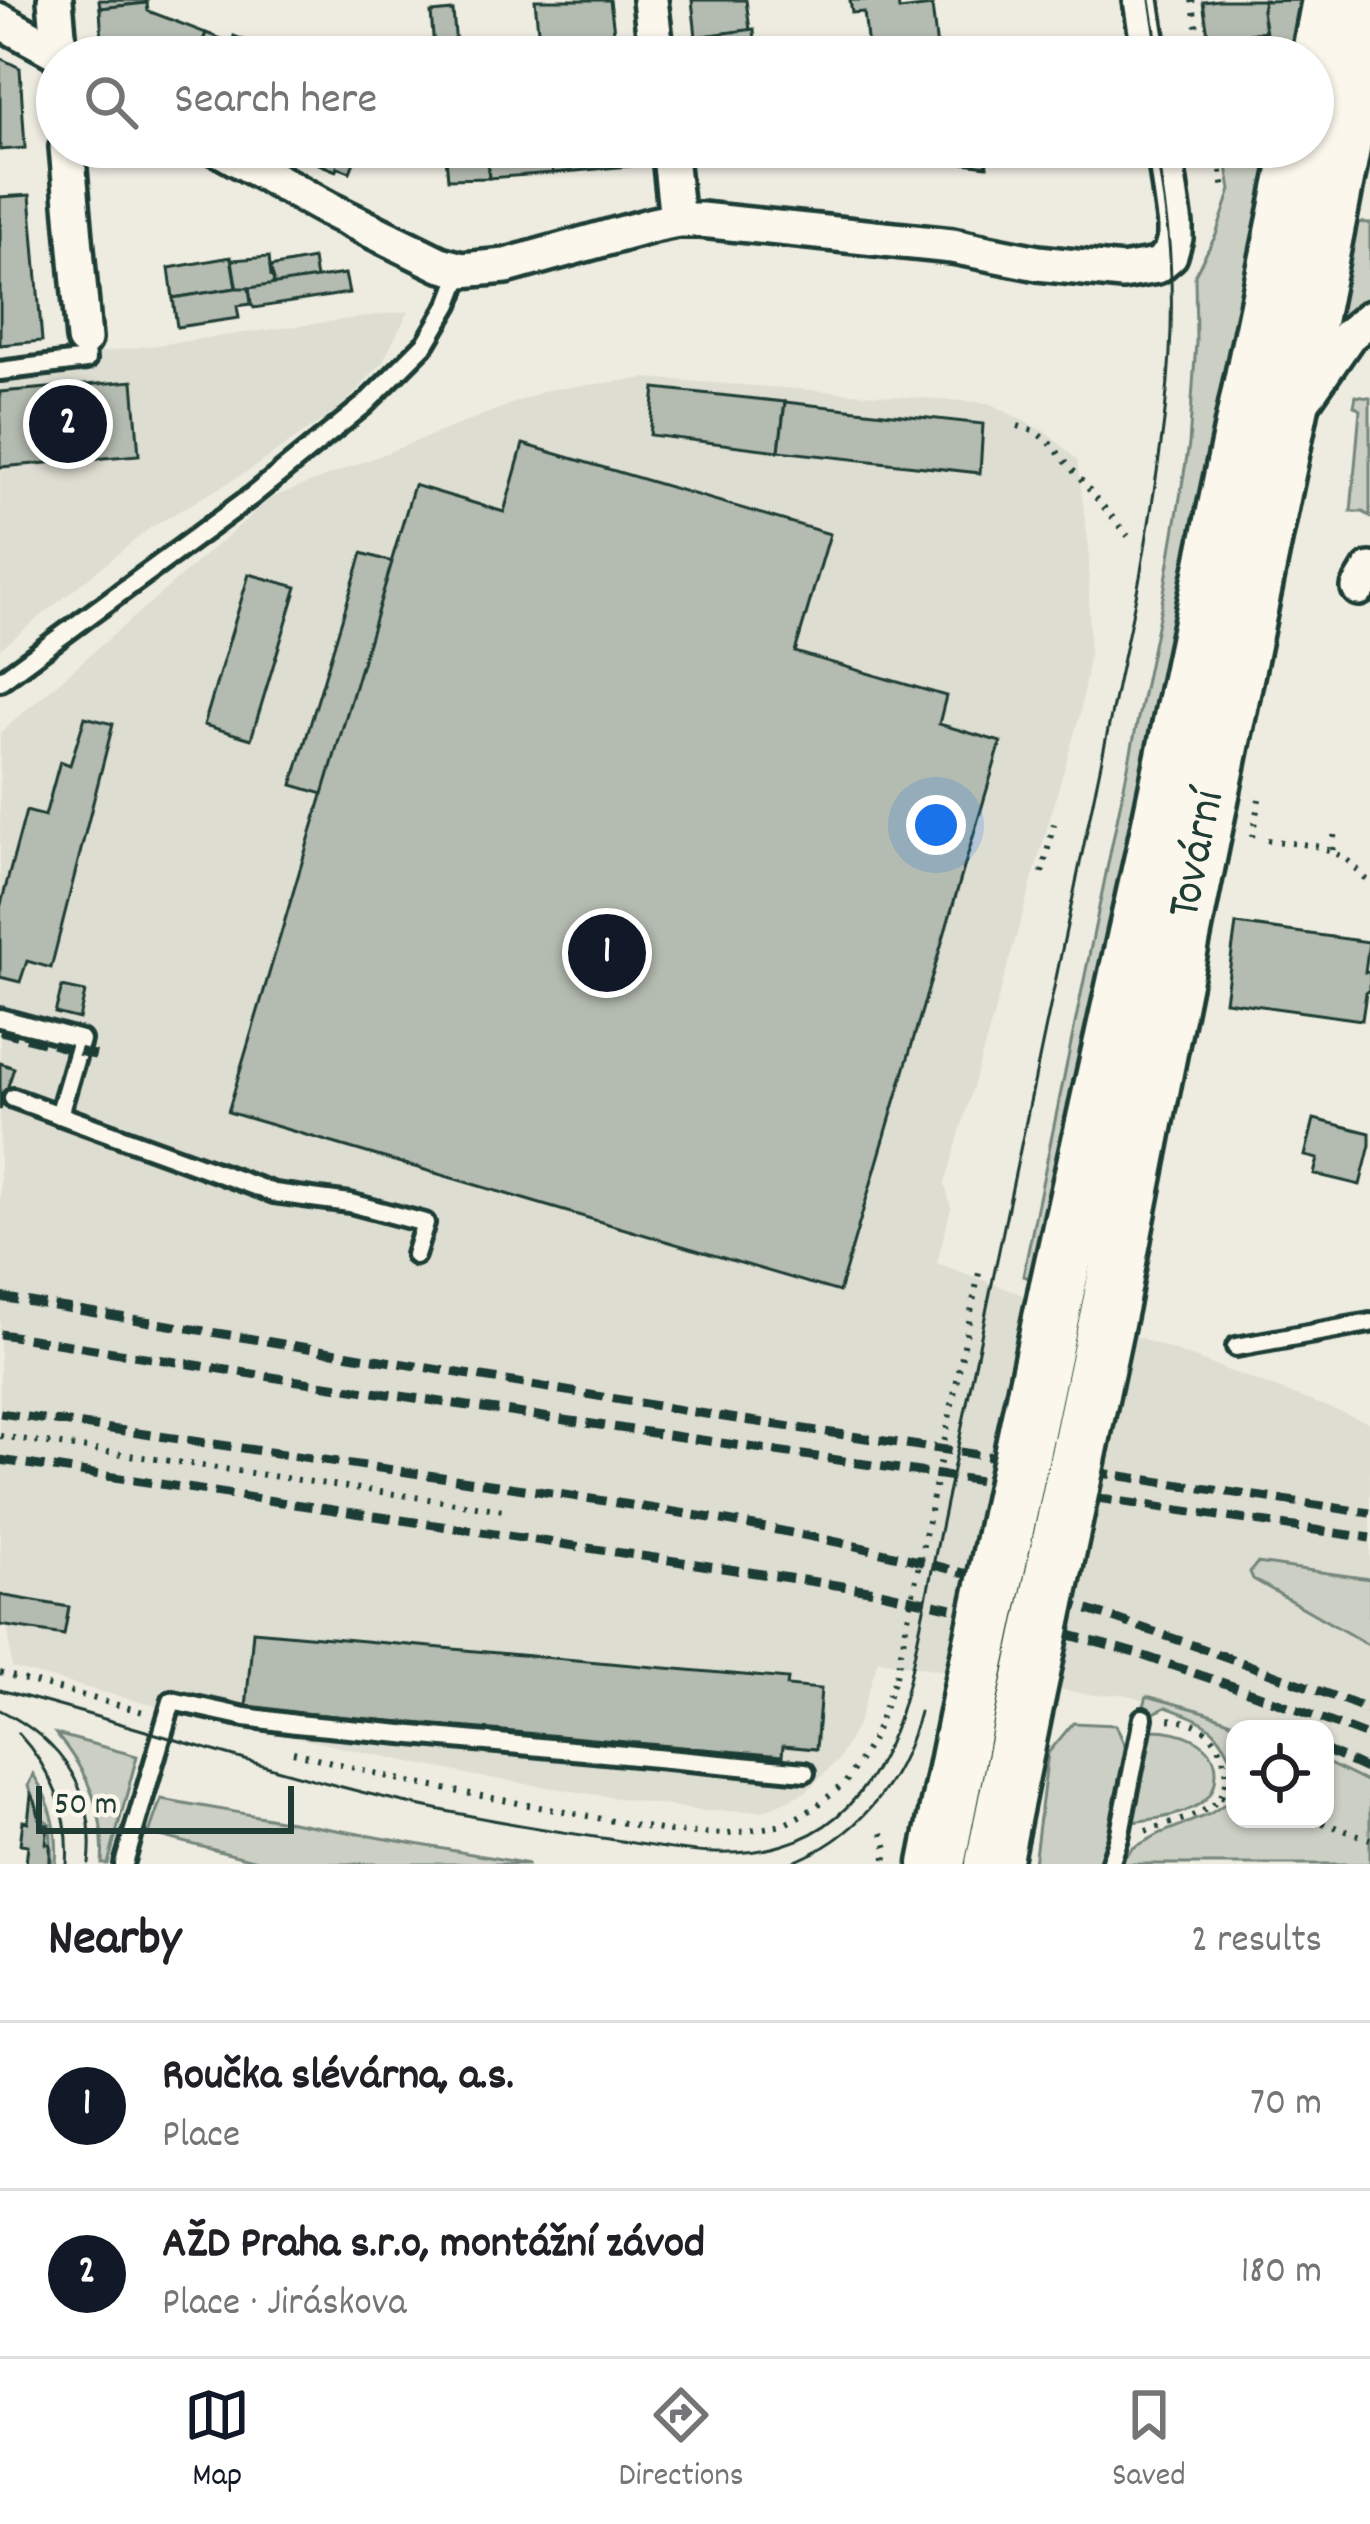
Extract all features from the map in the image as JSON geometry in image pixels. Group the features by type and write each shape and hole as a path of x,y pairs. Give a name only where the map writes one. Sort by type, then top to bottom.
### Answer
{"main road":[{"path":"1323,36 1330,0"},
{"name":"Tovární","path":"997,1864 1024,1706 1111,1299 1370,0"},
{"name":"Tovární","path":"937,1864 1297,168"}],"street":[{"path":"55,0 59,36"},
{"path":"650,0 654,36"},
{"path":"1141,0 1147,36"},
{"path":"0,21 36,41"},
{"path":"69,168 84,339"},
{"path":"253,168 440,264 463,270 506,266 677,220 952,246 1117,272 1156,266 1170,255 1175,225 1167,168"},
{"path":"671,168 677,220"},
{"path":"1285,427 1348,336 1370,318"}],"lane":[{"path":"0,681 252,496 364,405 426,343 463,270"},
{"path":"0,371 86,361 84,339"},
{"path":"0,1018 81,1040 59,1115"},
{"path":"14,1098 274,1193 350,1203 425,1223 415,1255"},
{"path":"1236,1347 1370,1323"},
{"path":"124,1864 172,1701 296,1724 805,1772"},
{"path":"1110,1864 1143,1718"}],"path":[{"path":"1192,0 1198,36"},
{"path":"1220,168 1224,190"},
{"path":"1018,427 1050,442 1128,536"},
{"path":"1042,873 1055,820"},
{"path":"1333,850 1335,826"},
{"path":"1268,840 1333,850 1352,862 1370,884"},
{"path":"279,1748 413,1783 671,1832 728,1834 783,1825 816,1807 846,1782 874,1736 896,1676 979,1273"},
{"path":"0,1436 503,1510"},
{"path":"0,1673 167,1718"},
{"path":"1119,1838 1213,1805 1227,1782 1223,1757 1208,1732 1195,1724 1143,1718"},
{"path":"1221,1796 1226,1797"},
{"path":"1334,1827 1370,1839"},
{"path":"882,1833 885,1864"}],"shaded area":[{"path":"1227,168 1272,168 1036,1280 1023,1276 1164,592 1189,444 1195,274 1216,235 1231,190"},
{"path":"1351,222 1370,223 1370,302 1337,318 1333,316"},
{"path":"409,311 382,363 343,406 250,470 150,528 0,649 0,366"},
{"path":"646,378 989,403 1049,434 1077,460 1089,548 1089,656 1080,714 945,1184 951,1208 937,1263 1370,1423 1370,1789 1334,1771 1334,1720 1226,1723 1122,1694 1094,1695 878,1660 859,1721 838,1760 806,1792 763,1811 701,1811 476,1776 186,1714 12,1668 8,1627 0,1625 0,733 271,498 547,390"},
{"path":"1356,396 1370,398 1370,517 1351,512 1360,410 1354,406"},
{"path":"1257,1563 1370,1579 1370,1646 1253,1579 1250,1572"},
{"path":"1147,1696 1226,1720 1226,1748 1208,1726 1191,1717 1166,1707 1152,1714 1143,1709"},
{"path":"1073,1723 1116,1725 1128,1753 1105,1857 1102,1864 1034,1864 1048,1753"},
{"path":"1152,1730 1174,1732 1203,1745 1215,1762 1215,1783 1206,1799 1190,1809 1132,1822"},
{"path":"56,1734 137,1756 108,1864 102,1864 101,1828 92,1794"},
{"path":"1334,1766 1370,1784 1370,1864 1118,1864 1133,1848 1226,1803 1226,1828 1334,1828"},
{"path":"33,1774 52,1817 56,1864 52,1864 50,1824 28,1786"},
{"path":"161,1799 529,1864 268,1864 149,1833"}],"building":[{"path":"99,0 147,0 147,3 100,8"},
{"path":"535,0 610,0 614,32 539,36"},
{"path":"692,0 746,0 750,30 696,36"},
{"path":"850,0 898,0 899,10 932,6 936,36 867,36 864,12 852,13"},
{"path":"1268,0 1262,10 1265,31 1208,36 1203,2"},
{"path":"1300,0 1295,36 1266,36 1264,1"},
{"path":"147,3 148,11 206,33 102,36 100,8"},
{"path":"453,11 455,36 433,36 431,13"},
{"path":"754,29 754,36 703,36"},
{"path":"0,58 20,68 25,148 0,150"},
{"path":"447,168 488,168 489,178 448,179"},
{"path":"488,168 552,168 553,173 489,178"},
{"path":"552,168 608,168 553,173"},
{"path":"30,195 42,341 0,345 0,197"},
{"path":"231,257 236,288 173,298 169,268"},
{"path":"269,257 272,287 237,291 232,260"},
{"path":"313,259 316,279 273,285 270,267"},
{"path":"345,274 349,293 254,308 251,304 249,288"},
{"path":"249,288 251,304 237,306 239,318 177,327 173,298"},
{"path":"133,381 139,455 0,467 0,392"},
{"path":"655,388 785,402 779,451 650,435"},
{"path":"785,402 983,424 980,473 779,451"},
{"path":"523,444 830,534 795,652 946,696 939,724 1001,742 839,1292 228,1112 414,485 504,512"},
{"path":"362,553 392,562 323,794 292,785"},
{"path":"249,574 297,587 251,739 204,725"},
{"path":"85,717 113,724 51,968 27,961 20,982 0,977 0,908 26,811 45,816 60,761 70,765"},
{"path":"1236,924 1369,942 1365,972 1370,972 1370,990 1362,1020 1225,1001"},
{"path":"62,987 85,992 79,1019 55,1013"},
{"path":"0,1063 14,1068 0,1110"},
{"path":"1314,1119 1370,1133 1360,1185 1314,1174 1318,1159 1305,1156"},
{"path":"0,1595 69,1607 64,1635 0,1625"},
{"path":"253,1631 788,1679 787,1686 821,1689 816,1749 783,1746 782,1756 246,1708"},
{"path":"31,1795 41,1824 48,1825 50,1864 26,1864 28,1845 20,1844"}],"tram line":[{"path":"1150,0 1156,36"},
{"path":"0,1690 407,1803 693,1852 738,1853 783,1845 810,1834 852,1802 882,1757 909,1680 1140,577 1171,338 1169,243 1159,168"},
{"path":"0,1710 42,1737 71,1772 87,1814 89,1864"},
{"path":"788,1864 835,1839 873,1805 901,1762 919,1712"},
{"path":"18,1733 56,1794 66,1828 67,1864"}],"railway":[{"path":"0,1031 98,1056"},
{"path":"0,1297 724,1417 1370,1513"},
{"path":"0,1334 1370,1538"},
{"path":"0,1413 624,1504 869,1549 1122,1621 1370,1710"},
{"path":"0,1460 876,1591 1135,1653 1370,1737"},
{"path":"1334,1754 1370,1771"}],"place":[{"name":"AŽD Praha s.r.o, montážní závod","path":"68,424"},
{"name":"Roučka slévárna, a.s.","path":"607,953"}]}
